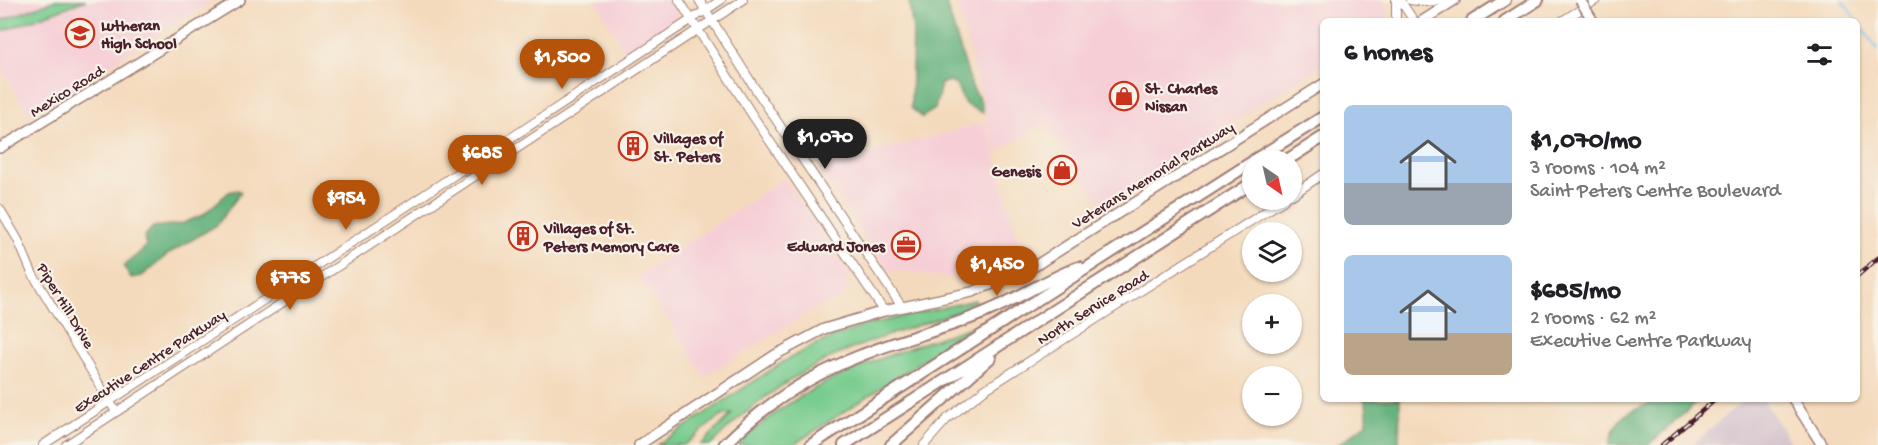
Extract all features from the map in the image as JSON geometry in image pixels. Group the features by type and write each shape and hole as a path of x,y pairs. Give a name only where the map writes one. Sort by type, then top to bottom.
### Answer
{"highway":[{"path":"1477,18 1505,0"},
{"path":"1510,18 1538,0"},
{"path":"1270,150 1320,119"},
{"path":"1302,150 1320,139"},
{"path":"811,445 1242,168"},
{"path":"844,445 1242,189"},
{"path":"724,445 769,406 822,373 862,355 987,312 1059,275 1098,260"},
{"path":"891,445 1014,336"}],"main road":[{"name":"Mexico Road","path":"0,148 240,0"},
{"path":"1427,18 1455,0"},
{"path":"1580,0 1591,18"},
{"name":"Veterans Memorial Parkway","path":"639,445 798,341 824,329 884,311 972,292 1030,269 1320,86"},
{"path":"1795,402 1822,445"}],"street":[{"path":"679,0 742,100 884,311"},
{"path":"699,0 902,307"},
{"name":"Executive Centre Parkway","path":"43,445 721,0"},
{"name":"Executive Centre Parkway","path":"66,445 743,0"},
{"path":"1396,18 1398,0"},
{"path":"1398,0 1412,18"},
{"path":"1410,0 1425,2 1443,0"},
{"path":"1567,18 1596,0"},
{"path":"1302,188 1320,176"},
{"name":"Piper Hill Drive","path":"0,209 18,240 32,273 116,412"},
{"name":"North Service Road","path":"924,445 947,419 984,390 1268,210"}],"shaded area":[{"name":"Lutheran High School","path":"0,0 213,0 29,115 0,66"},
{"path":"596,0 671,0 677,9 677,21 626,53"},
{"path":"956,0 1381,0 1389,12 1386,18 1320,18 1320,66 1103,206 1044,123 996,153"},
{"path":"986,122 1022,256 947,278 888,270 818,167"},
{"path":"784,178 849,274 843,298 818,307 705,376 639,276"},
{"path":"1742,402 1765,402 1792,445 1692,445"}],"green space":[{"path":"56,0 86,0 0,32 0,21"},
{"path":"909,0 945,0 972,87 981,102 983,113 965,104 956,85 948,81 941,84 935,109 922,117 911,108 913,32"},
{"path":"238,190 241,192 217,225 168,254 142,276 131,278 124,267 146,246 144,237 153,227 181,224 203,215 229,192"},
{"path":"975,300 977,304 866,343 814,366 767,396 711,445 701,445 732,414 724,415 713,422 684,445 657,445 783,362 814,345 866,325"},
{"path":"977,325 793,445 738,445 763,422 791,402 820,386 881,358"},
{"path":"1365,402 1400,402 1399,445 1338,445 1367,423"},
{"path":"1652,402 1698,402 1648,445 1609,445 1621,419"}],"waterway":[{"path":"1842,0 1855,18"},
{"path":"1860,25 1878,50"}],"railway":[{"path":"1860,273 1878,258"},
{"path":"1662,445 1712,402"}],"place":[{"name":"Lutheran High School","path":"80,33"},
{"name":"St. Charles Nissan","path":"1124,96"},
{"name":"Villages of St. Peters","path":"633,146"},
{"name":"Genesis","path":"1062,170"},
{"name":"Villages of St. Peters Memory Care","path":"523,236"},
{"name":"Edward Jones","path":"906,245"}]}
